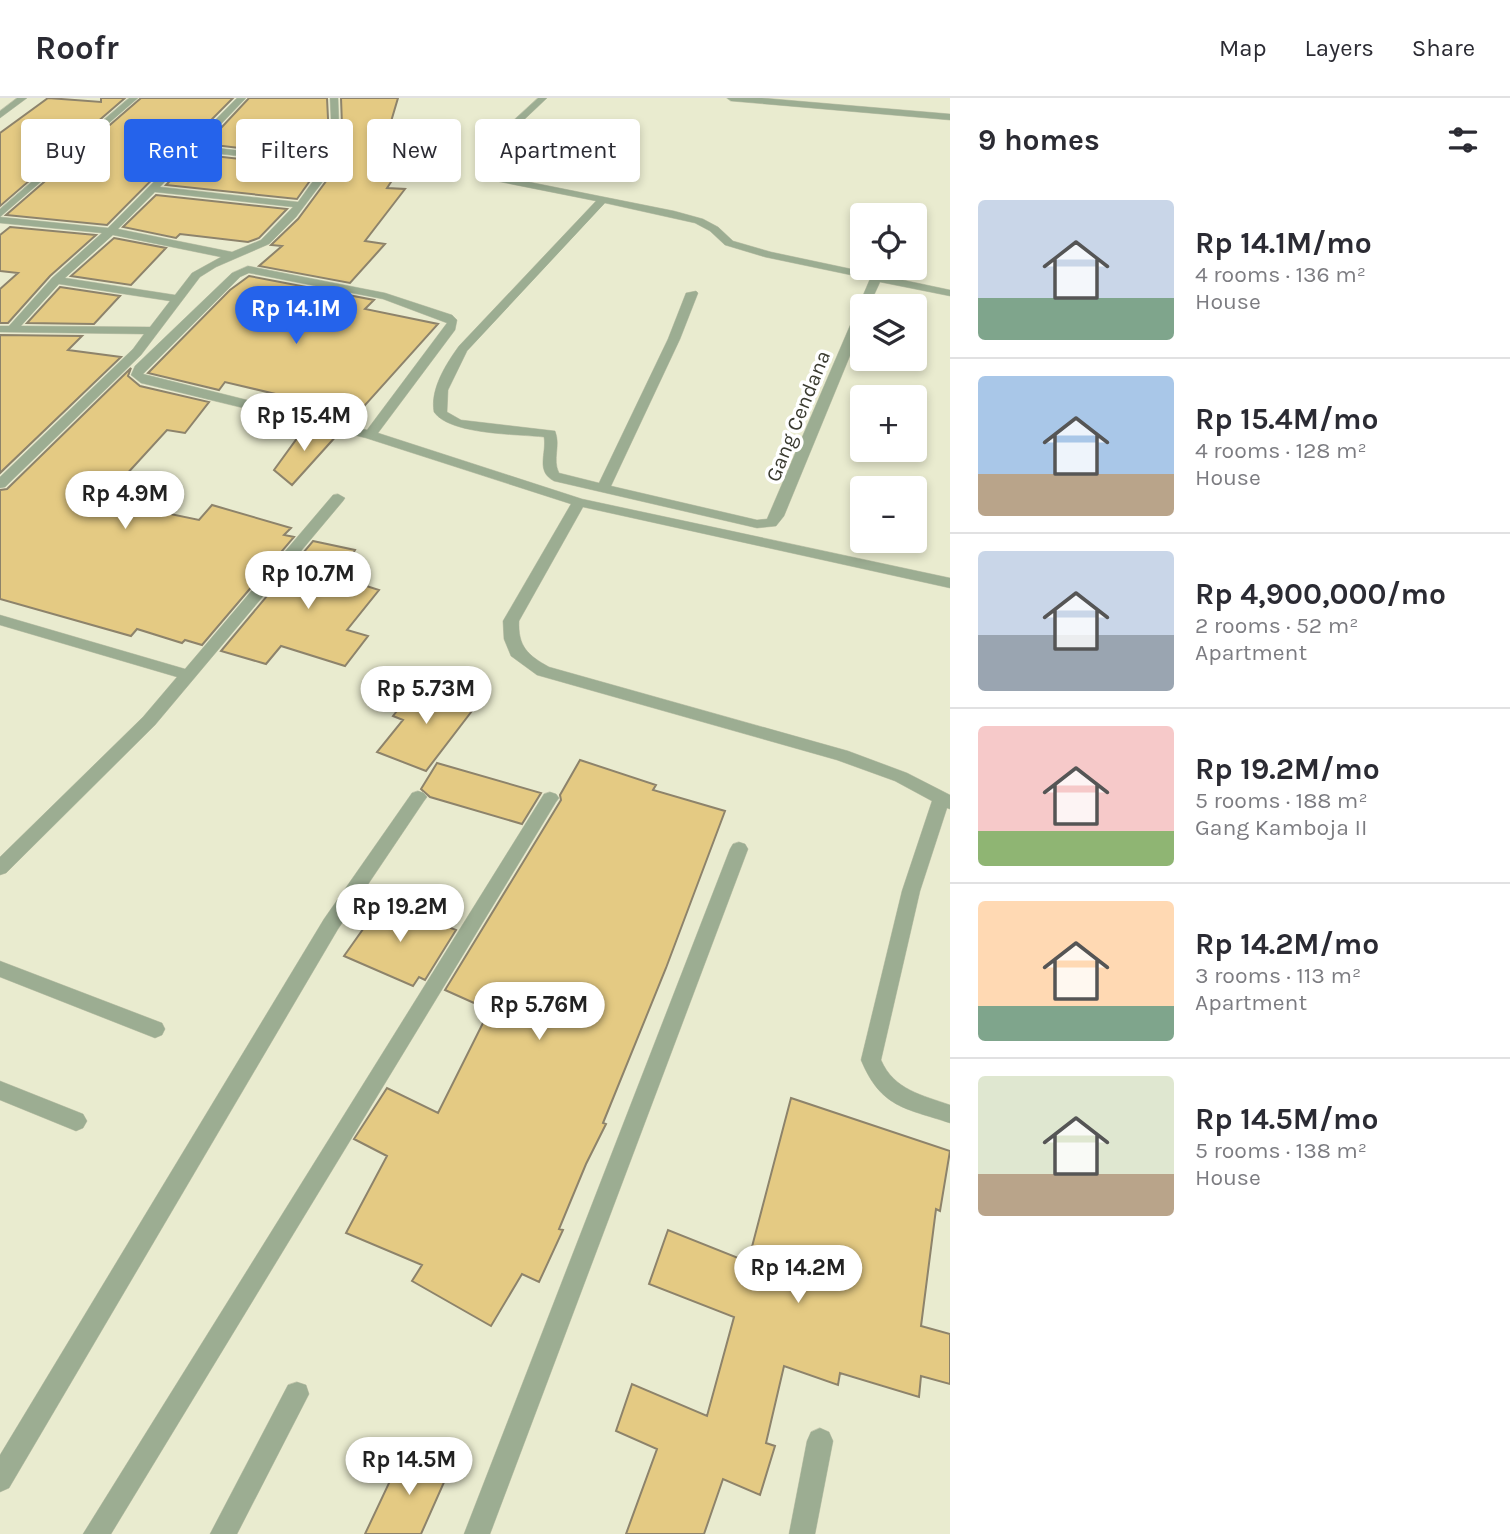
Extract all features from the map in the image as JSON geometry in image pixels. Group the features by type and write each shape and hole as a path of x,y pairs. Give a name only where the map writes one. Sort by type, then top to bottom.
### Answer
{"street":[{"path":"0,116 23,98"},
{"path":"0,214 134,98"},
{"path":"222,119 243,98"},
{"path":"334,98 335,119"},
{"path":"543,98 505,133 489,174 491,177 699,221 714,229 729,243 768,255 850,269"},
{"path":"731,98 869,103 950,117"},
{"path":"13,328 56,280 111,231 159,182"},
{"path":"0,484 137,352 196,275 208,265 265,242 282,228 317,182"},
{"path":"152,189 299,205"},
{"path":"603,200 496,317 459,352 446,376 438,404 439,414 446,421 460,424 550,434 552,445 548,464 553,475 603,489 674,339 692,293"},
{"path":"0,220 111,231 229,256"},
{"path":"370,435 451,328 453,322 448,317 385,296 248,270 236,275 139,369 137,375 145,380 370,435 579,502 950,583"},
{"path":"56,280 177,299"},
{"path":"887,280 950,292"},
{"path":"0,329 155,331"},
{"name":"Gang Cendana","path":"603,489 757,524 771,523 777,516 850,339"},
{"path":"0,868 149,721 338,498"},
{"path":"579,502 510,621 509,638 521,659 543,671 842,755 901,777 946,801 911,891 871,1060 877,1079 888,1091 950,1114"},
{"path":"0,620 188,675"},
{"path":"0,1479 331,925 418,797"},
{"path":"96,1534 550,798"},
{"path":"477,1534 740,849"},
{"path":"0,969 155,1030"},
{"path":"0,1090 76,1121"},
{"path":"223,1534 297,1394"},
{"path":"802,1534 820,1441"}],"building":[{"path":"48,98 101,102 101,98 125,98 101,119 21,119 21,182 28,182 0,206 0,133"},
{"path":"141,98 233,98 212,119 124,119 124,182 150,182 107,225 6,215 44,182 110,182 110,125"},
{"path":"249,98 327,98 328,119 236,119 236,148 222,146 222,127"},
{"path":"341,98 398,98 392,119 367,119 367,182 391,182 387,188 405,189 365,241 385,244 350,283 259,266 282,246 271,245 298,219 325,182 353,182 353,119 342,119"},
{"path":"222,157 236,159 236,182 309,182 297,199 166,185 169,182 222,182"},
{"path":"156,195 287,209 259,238 248,242 180,234 176,238 123,227"},
{"path":"10,227 96,235 50,276 8,323 0,323 0,289 18,273 0,271 0,235"},
{"path":"114,238 166,248 131,285 71,276"},
{"path":"249,276 374,300 365,309 438,324 349,423 315,414 322,405 225,382 219,390 148,373 230,290"},
{"path":"60,287 120,296 94,324 27,323"},
{"path":"0,335 82,336 68,350 121,357 0,473"},
{"path":"131,368 128,376 140,386 209,402 185,433 167,430 103,500 199,520 212,505 291,528 284,535 294,537 202,645 185,640 182,643 137,629 131,636 0,599 0,490 7,489"},
{"path":"306,426 338,434 292,485 274,470"},
{"path":"313,541 355,550 338,577 379,590 347,630 368,636 345,666 281,646 266,664 221,651"},
{"path":"420,682 478,703 426,771 377,752 403,720 393,716"},
{"path":"580,760 656,785 653,790 725,811 666,968 603,1123 606,1124 559,1229 563,1230 539,1282 522,1274 491,1326 412,1281 422,1265 346,1233 387,1156 354,1139 387,1088 438,1113 486,1017 479,1013 483,1007 445,990 561,800 560,795"},
{"path":"437,763 541,793 522,824 430,797 421,789"},
{"path":"383,901 456,930 425,980 419,977 413,986 344,956"},
{"path":"791,1098 950,1151 940,1211 936,1209 921,1326 950,1334 950,1384 921,1376 919,1397 840,1373 838,1385 784,1366 766,1443 775,1446 760,1495 723,1479 704,1534 626,1534 657,1449 616,1431 632,1384 707,1416 734,1317 649,1284 668,1230 748,1262"},
{"path":"405,1449 449,1471 421,1534 365,1534"}]}
